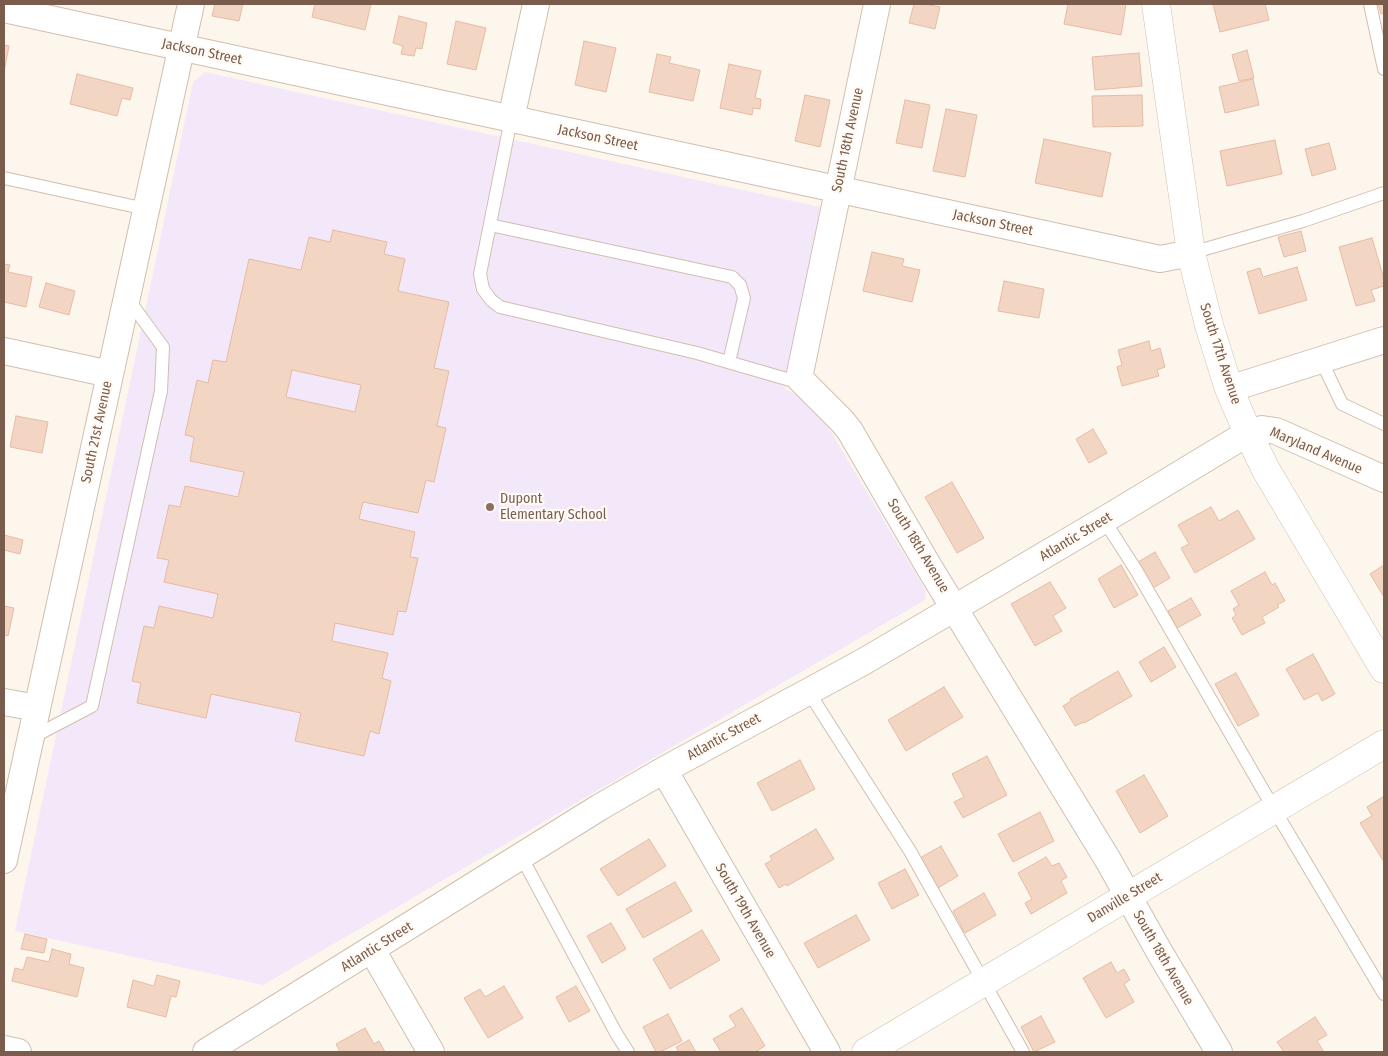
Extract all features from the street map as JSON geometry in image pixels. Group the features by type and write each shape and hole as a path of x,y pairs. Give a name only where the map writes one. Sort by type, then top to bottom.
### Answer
{"street":[{"name":"South 21st Avenue","path":"4,860 191,4"},
{"path":"511,119 536,4"},
{"name":"South 18th Avenue","path":"877,4 798,378 850,431 929,567 956,608 1098,842 1218,1052"},
{"name":"South 17th Avenue","path":"1156,4 1191,253 1210,325 1230,389 1266,470 1384,669"},
{"name":"Jackson Street","path":"4,9 1160,259 1191,253"},
{"path":"1230,389 1384,340"},
{"path":"4,351 110,374"},
{"name":"Maryland Avenue","path":"1248,433 1262,428 1276,431 1384,479"},
{"name":"Atlantic Street","path":"206,1052 521,856 664,770 863,662 1248,433"},
{"path":"4,702 37,708"},
{"name":"Danville Street","path":"866,1052 1384,744"},
{"name":"South 19th Avenue","path":"664,770 827,1052"},
{"path":"372,950 431,1052"},
{"path":"4,1049 18,1052"}],"lane":[{"path":"1370,4 1384,69"},
{"path":"511,119 480,274 483,288 491,300 500,307 729,362 790,380 798,378"},
{"path":"4,178 146,209"},
{"path":"1191,253 1303,221 1384,193"},
{"path":"490,225 732,277 740,285 744,298 729,362"},
{"path":"30,738 92,706 161,391 163,347 127,297"},
{"path":"1321,360 1342,404 1384,424"},
{"path":"1104,520 1136,570 1274,810 1384,994"},
{"path":"808,691 910,851 1023,1052"},
{"path":"521,856 628,1052"}],"shaded area":[{"name":"Dupont Elementary School","path":"205,72 820,207 785,389 811,403 825,422 926,591 925,600 263,985 15,931 193,82"}],"building":[{"path":"215,4 243,4 239,21 212,16"},
{"path":"315,4 371,4 365,30 312,17"},
{"path":"914,4 940,7 935,29 909,23"},
{"path":"1068,4 1126,4 1121,35 1064,24"},
{"path":"1213,4 1265,4 1269,20 1220,32"},
{"path":"1378,4 1384,4 1384,13 1381,14"},
{"path":"399,16 427,23 422,49 416,48 414,56 401,54 403,46 393,43"},
{"path":"456,21 486,28 476,70 447,64"},
{"path":"584,41 616,48 606,92 575,85"},
{"path":"4,45 9,46 4,72"},
{"path":"1247,50 1254,78 1239,81 1232,55"},
{"path":"1139,53 1142,86 1095,90 1092,57"},
{"path":"657,54 671,57 669,63 700,70 693,101 649,92"},
{"path":"729,64 761,71 755,98 761,99 760,109 753,108 752,115 720,108"},
{"path":"77,74 133,88 130,100 122,98 117,116 70,104"},
{"path":"1253,79 1259,105 1225,113 1219,87"},
{"path":"805,95 830,100 820,147 795,141"},
{"path":"1142,95 1143,126 1093,127 1092,96"},
{"path":"905,100 930,105 922,148 896,143"},
{"path":"946,109 977,115 965,177 933,171"},
{"path":"1044,139 1111,153 1102,197 1035,183"},
{"path":"1275,140 1282,174 1227,186 1220,151"},
{"path":"1329,143 1336,169 1312,176 1305,149"},
{"path":"333,230 387,242 384,254 405,259 398,291 449,302 434,368 449,371 437,426 446,428 434,482 426,480 418,513 363,502 359,519 415,532 410,557 418,558 406,612 398,611 393,635 335,623 332,641 388,653 382,678 391,681 379,734 370,731 364,756 295,741 301,713 211,694 206,718 137,703 141,683 132,681 144,626 154,628 159,606 213,618 218,594 164,582 169,560 157,558 169,505 180,507 185,486 238,497 244,472 190,461 194,437 185,435 197,380 208,383 213,360 226,362 249,259 301,270 309,237 330,242","holes":["292,370 361,385 355,412 286,397"]},
{"path":"1301,231 1306,251 1284,257 1278,237"},
{"path":"1372,238 1384,279 1384,286 1371,290 1375,301 1356,306 1339,247"},
{"path":"872,252 904,259 902,266 920,270 912,302 863,291"},
{"path":"4,264 10,265 8,272 32,277 26,307 4,302"},
{"path":"1297,267 1307,300 1259,314 1247,272 1260,268 1263,277"},
{"path":"1004,281 1044,289 1039,318 998,311"},
{"path":"46,283 75,291 69,315 39,307"},
{"path":"1149,341 1151,351 1160,348 1165,367 1157,370 1159,376 1122,386 1117,367 1122,365 1118,350"},
{"path":"16,416 48,422 42,453 10,447"},
{"path":"1093,429 1107,453 1089,463 1076,439"},
{"path":"952,482 984,538 957,553 925,497"},
{"path":"1211,507 1219,521 1238,510 1255,539 1195,573 1181,548 1189,544 1178,525"},
{"path":"4,535 23,540 20,554 4,550"},
{"path":"1155,552 1170,578 1153,588 1138,562"},
{"path":"1121,565 1138,595 1114,608 1098,579"},
{"path":"1384,565 1384,597 1370,574"},
{"path":"1265,572 1272,585 1275,583 1285,601 1262,617 1265,623 1242,635 1232,618 1236,615 1233,609 1239,605 1231,591"},
{"path":"1050,582 1066,608 1053,616 1062,631 1035,646 1011,604"},
{"path":"1191,598 1201,615 1177,628 1168,611"},
{"path":"4,606 14,608 8,636 4,635"},
{"path":"1164,647 1176,667 1151,682 1139,662"},
{"path":"1313,654 1335,694 1322,701 1318,693 1304,700 1286,669"},
{"path":"1118,671 1132,696 1084,723 1075,726 1063,706 1071,701 1070,699"},
{"path":"1236,673 1259,715 1238,726 1215,684"},
{"path":"944,687 963,717 906,751 888,720"},
{"path":"987,756 1007,795 963,818 954,802 964,797 952,774"},
{"path":"800,760 815,789 772,811 757,783"},
{"path":"1144,775 1168,816 1140,833 1116,791"},
{"path":"1384,796 1384,862 1360,823 1372,816 1367,807"},
{"path":"1040,812 1054,841 1013,862 998,834"},
{"path":"816,829 834,859 787,886 786,884 779,888 765,864 772,860 770,856"},
{"path":"649,839 666,866 618,896 600,869"},
{"path":"941,846 958,876 938,888 920,858"},
{"path":"1046,857 1052,866 1059,863 1067,877 1061,881 1067,893 1031,914 1025,903 1032,899 1018,873"},
{"path":"905,869 919,895 892,909 878,883"},
{"path":"675,882 692,911 643,938 626,909"},
{"path":"984,893 996,915 965,933 953,911"},
{"path":"856,915 870,940 818,968 804,943"},
{"path":"611,923 626,949 602,963 587,936"},
{"path":"702,930 720,960 670,989 653,959"},
{"path":"25,934 47,939 44,953 21,949"},
{"path":"52,949 71,954 69,964 84,968 77,997 12,981 15,968 23,970 27,957 49,962"},
{"path":"1111,962 1117,973 1124,969 1130,980 1124,984 1134,1002 1106,1018 1083,978"},
{"path":"157,975 180,981 176,997 171,996 166,1017 127,1007 133,980 154,986"},
{"path":"504,986 523,1018 488,1038 464,998 480,989 485,997"},
{"path":"576,986 590,1011 569,1022 556,997"},
{"path":"742,1008 765,1046 755,1052 721,1052 713,1039 736,1026 729,1016"},
{"path":"668,1014 682,1041 660,1052 656,1052 643,1027"},
{"path":"1041,1016 1055,1042 1034,1052 1021,1027"},
{"path":"1315,1017 1327,1035 1317,1041 1324,1052 1284,1052 1277,1042"},
{"path":"365,1028 374,1044 379,1041 385,1052 340,1052 336,1044"},
{"path":"689,1040 696,1052 679,1052 676,1047"}],"place":[{"name":"Dupont Elementary School","path":"490,507"}]}
